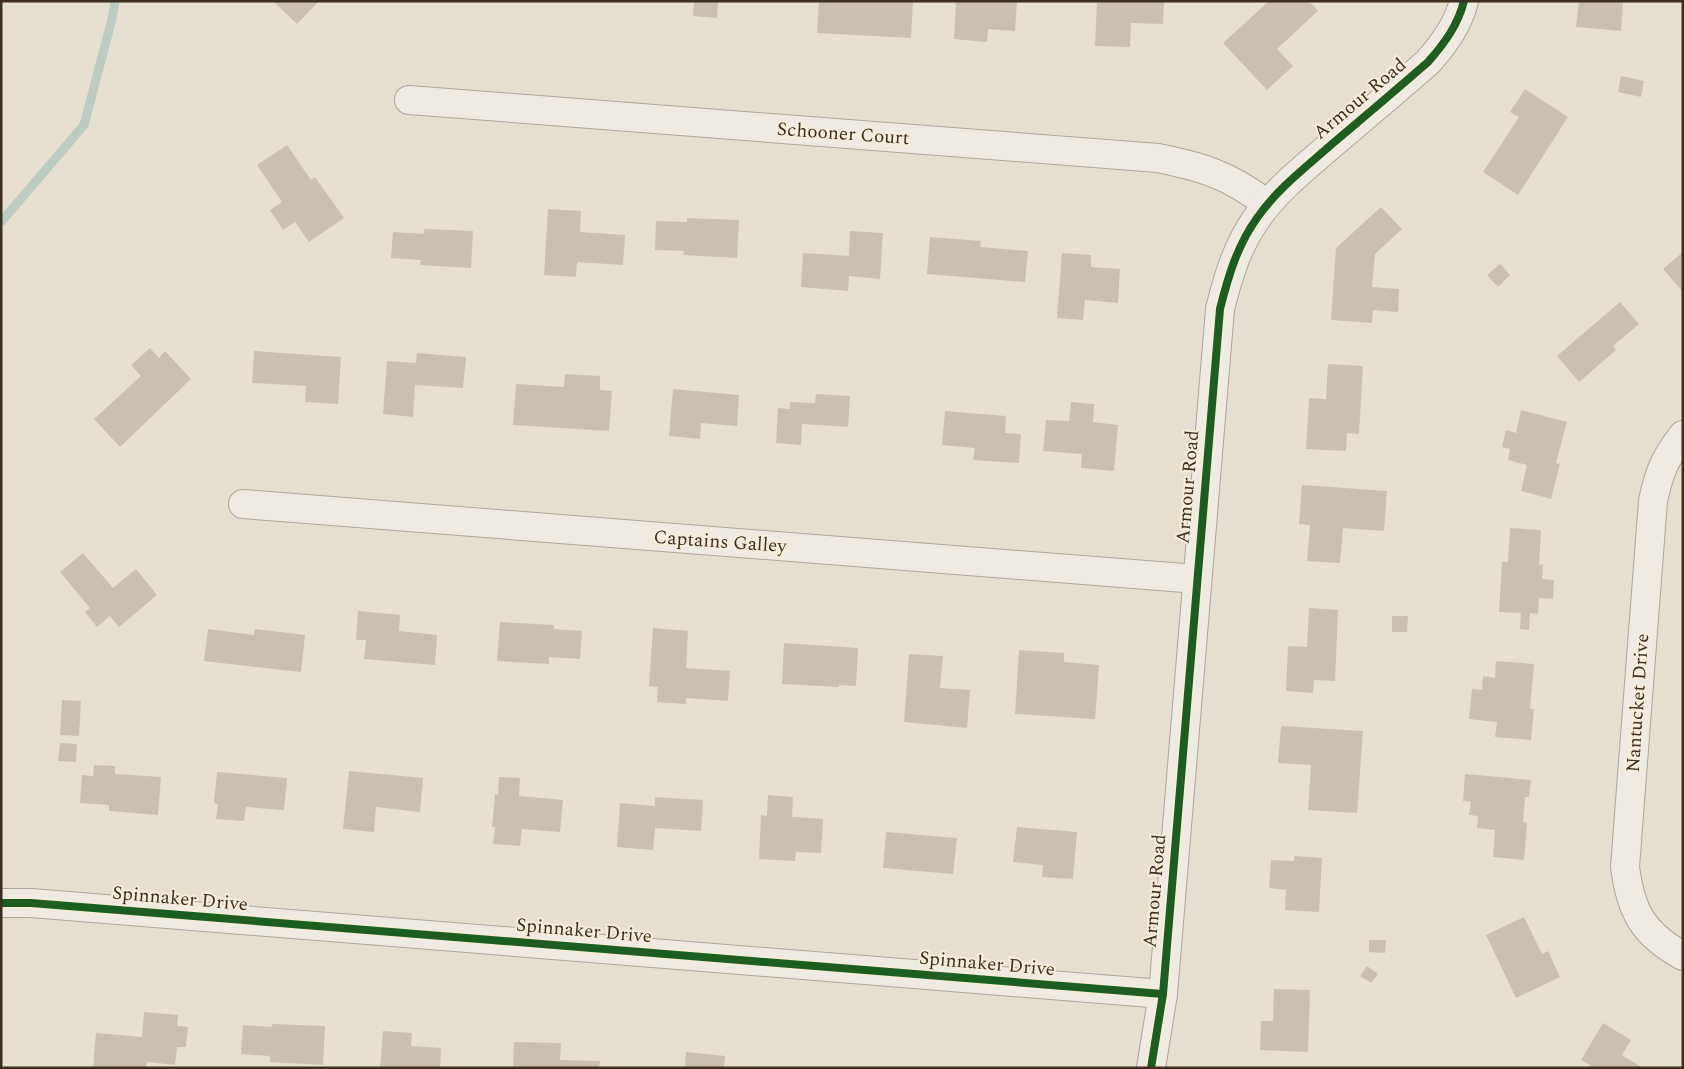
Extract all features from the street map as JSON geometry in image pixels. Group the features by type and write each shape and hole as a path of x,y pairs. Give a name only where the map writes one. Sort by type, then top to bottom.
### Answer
{"street":[{"name":"Armour Road","path":"1151,1068 1163,994 1220,309 1230,272 1237,253 1267,204 1296,175 1428,62 1444,44 1462,10 1464,1"},
{"name":"Schooner Court","path":"409,100 1158,158 1197,167 1216,174 1251,192 1267,204"},
{"name":"Nantucket Drive","path":"1683,435 1668,455 1657,482 1653,501 1625,868 1628,893 1638,916 1654,936 1683,956"},
{"name":"Captains Galley","path":"243,504 1197,579"},
{"name":"Spinnaker Drive","path":"1,904 31,903 1163,994"}],"building":[{"path":"273,1 319,1 297,24"},
{"path":"694,1 718,1 717,18 693,16"},
{"path":"819,1 913,1 911,38 817,33"},
{"path":"956,1 1017,1 1015,31 988,29 987,42 954,39"},
{"path":"1097,1 1164,1 1163,24 1131,23 1130,47 1095,46"},
{"path":"1269,1 1309,1 1318,11 1277,49 1293,66 1267,90 1223,43"},
{"path":"1579,1 1623,1 1621,31 1576,27"},
{"path":"1621,76 1644,81 1641,97 1618,92"},
{"path":"1525,89 1568,117 1518,195 1483,172 1519,117 1510,112"},
{"path":"287,145 311,180 315,177 344,218 309,242 295,222 283,230 270,210 282,202 257,165"},
{"path":"1381,207 1402,229 1375,254 1372,287 1399,289 1398,312 1373,310 1372,323 1331,320 1336,248"},
{"path":"548,209 581,211 580,232 625,235 623,265 577,262 576,277 544,275"},
{"path":"687,218 739,220 737,258 683,255 684,251 655,250 656,221 687,222"},
{"path":"424,229 473,231 471,268 420,265 421,260 391,258 393,232 424,234"},
{"path":"850,231 883,233 880,279 849,276 848,291 801,287 803,253 849,256"},
{"path":"930,237 981,241 980,247 1028,251 1025,282 927,274"},
{"path":"1683,252 1683,292 1663,269"},
{"path":"1062,253 1091,255 1091,267 1120,269 1118,303 1085,300 1083,320 1057,318"},
{"path":"1500,264 1510,275 1498,287 1487,275"},
{"path":"1620,302 1639,324 1613,346 1616,350 1579,382 1557,356"},
{"path":"150,348 159,358 165,351 191,379 120,447 94,419 141,376 131,365"},
{"path":"254,351 341,357 338,404 305,402 306,386 252,383"},
{"path":"417,353 466,357 463,388 415,385 413,417 383,414 387,361 416,363"},
{"path":"1328,364 1363,366 1359,434 1347,433 1346,451 1306,449 1309,398 1326,399"},
{"path":"565,374 600,376 600,390 612,391 609,431 513,425 516,384 564,387"},
{"path":"673,389 739,395 737,426 701,423 700,439 669,436"},
{"path":"816,394 850,396 848,427 802,424 801,445 776,443 778,408 790,409 790,402 815,403"},
{"path":"1071,402 1094,404 1093,422 1118,425 1114,471 1081,468 1082,454 1043,451 1046,420 1069,421"},
{"path":"1521,410 1567,422 1556,463 1560,464 1551,499 1521,491 1527,465 1508,460 1510,449 1502,447 1506,430 1516,433"},
{"path":"945,411 1006,416 1005,433 1021,434 1019,463 973,460 975,448 942,445"},
{"path":"1302,485 1387,491 1384,531 1343,528 1340,563 1307,561 1310,525 1299,524"},
{"path":"1510,528 1541,530 1539,565 1543,564 1542,579 1554,580 1553,599 1539,598 1538,614 1530,613 1529,630 1520,629 1521,613 1499,612 1502,562 1508,562"},
{"path":"83,553 113,588 136,569 157,595 119,627 110,616 97,627 85,612 90,608 60,572"},
{"path":"1309,608 1338,610 1335,681 1314,680 1313,693 1286,691 1288,646 1307,647"},
{"path":"358,611 400,615 399,631 437,635 435,665 364,659 366,640 356,640"},
{"path":"1392,616 1408,616 1407,632 1392,632"},
{"path":"500,622 554,625 554,629 582,631 580,659 549,657 549,664 497,661"},
{"path":"653,628 688,631 686,668 730,671 728,701 686,698 686,704 657,702 658,687 649,686"},
{"path":"208,629 254,635 255,629 305,635 301,672 204,661"},
{"path":"784,643 858,648 856,686 782,684"},
{"path":"1019,650 1064,653 1064,662 1099,665 1095,719 1015,714"},
{"path":"909,654 943,656 940,688 970,690 967,728 904,722"},
{"path":"1496,661 1534,664 1530,709 1534,709 1531,740 1495,737 1497,722 1469,719 1472,689 1482,690 1483,676 1495,678"},
{"path":"62,700 81,701 79,736 60,735"},
{"path":"1281,726 1363,731 1357,813 1308,810 1311,765 1278,763"},
{"path":"60,743 77,744 76,762 58,761"},
{"path":"94,765 115,766 115,774 161,777 158,815 109,811 109,805 80,803 82,775 93,776"},
{"path":"349,771 423,778 420,812 376,807 374,832 343,829"},
{"path":"217,772 287,778 284,810 246,807 244,821 216,819 218,804 214,803"},
{"path":"1465,774 1531,780 1529,797 1525,797 1523,822 1527,823 1524,860 1493,857 1495,830 1477,828 1478,816 1469,815 1471,802 1463,801"},
{"path":"499,777 520,778 519,796 563,800 560,832 522,829 520,846 493,844 495,827 492,827 495,794 498,795"},
{"path":"768,795 793,797 792,817 823,819 821,853 796,852 795,861 759,859 761,815 767,816"},
{"path":"655,797 703,800 701,831 655,828 653,850 617,847 620,803 655,806"},
{"path":"1017,827 1077,832 1073,879 1042,877 1043,865 1013,862"},
{"path":"886,832 957,838 953,874 883,868"},
{"path":"1294,856 1322,858 1319,912 1285,910 1286,890 1269,888 1271,860 1294,861"},
{"path":"1524,917 1542,954 1548,951 1560,977 1516,998 1486,935"},
{"path":"1369,940 1386,940 1385,953 1369,952"},
{"path":"1367,966 1378,974 1371,983 1360,976"},
{"path":"1274,989 1310,990 1308,1052 1260,1050 1261,1021 1273,1021"},
{"path":"144,1012 178,1015 177,1026 188,1027 186,1047 177,1047 175,1065 147,1062 146,1068 93,1068 96,1033 142,1037"},
{"path":"1603,1023 1631,1040 1622,1055 1643,1068 1588,1068 1590,1065 1581,1060"},
{"path":"272,1024 325,1026 323,1065 270,1062 270,1056 241,1054 243,1025 272,1027"},
{"path":"383,1031 412,1033 411,1046 441,1048 440,1068 380,1068"},
{"path":"514,1042 561,1043 560,1060 600,1061 599,1068 513,1068"},
{"path":"686,1052 725,1056 724,1068 685,1068"}],"waterway":[{"path":"1,222 84,125 115,1"}],"cycle path":[{"path":"1151,1068 1163,994 1220,309 1226,285 1244,240 1265,207 1302,170 1428,62 1450,34 1464,1"},
{"path":"1,903 31,903 1163,994"}]}
